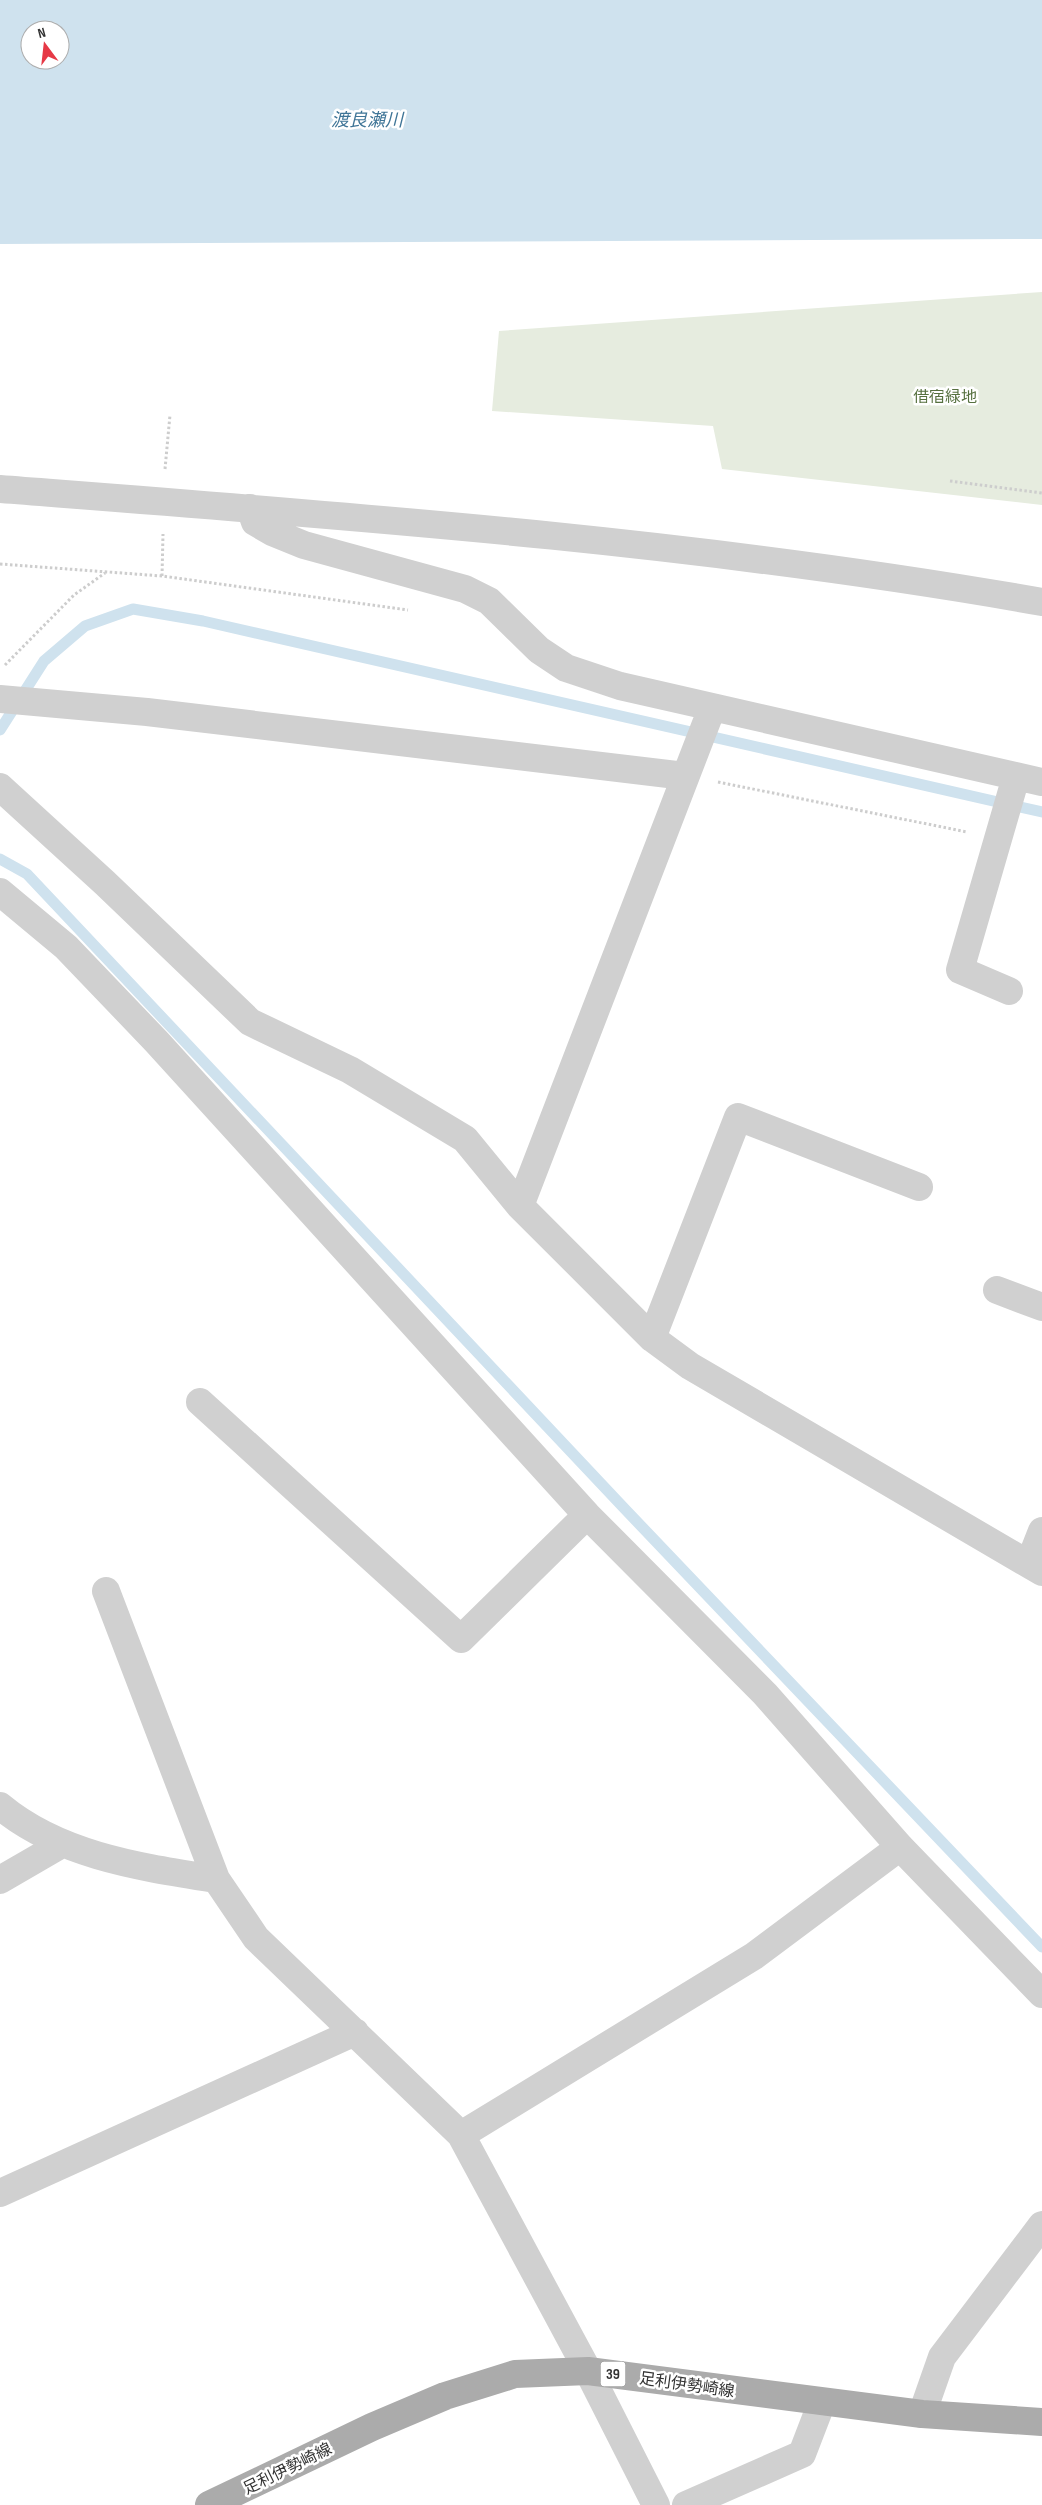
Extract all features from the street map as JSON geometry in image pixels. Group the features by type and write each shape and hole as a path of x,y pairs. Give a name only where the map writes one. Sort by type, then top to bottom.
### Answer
{"main road":[{"name":"足利伊勢崎線","path":"209,2505 372,2427 445,2396 515,2374 588,2371 922,2414 1042,2422"}],"street":[{"path":"0,489 250,508 686,550 866,573 1042,602"},
{"path":"250,508 255,522 272,532 304,545 466,589 489,601 539,650 566,668 620,686 1042,782"},
{"path":"0,699 147,712 685,776"},
{"path":"520,1206 712,708"},
{"path":"1009,991 960,970 1016,777"},
{"path":"0,787 105,882 250,1022 350,1070 465,1138 520,1206 652,1338 690,1366 1035,1568 1042,1531"},
{"path":"0,892 66,947 156,1041 588,1515 765,1694 900,1847 1042,1994"},
{"path":"652,1338 738,1118 919,1187"},
{"path":"997,1290 1042,1308"},
{"path":"200,1402 461,1640 588,1515"},
{"path":"106,1591 216,1879 256,1938 356,2032 461,2135 588,2371 656,2505"},
{"path":"0,1806 15,1818 62,1844 150,1868 216,1879"},
{"path":"0,1880 62,1844"},
{"path":"461,2135 754,1956 900,1847"},
{"path":"0,2193 356,2032"},
{"path":"922,2414 942,2357 1042,2225"},
{"path":"686,2505 802,2454 822,2402"}],"path":[{"path":"164,479 170,415"},
{"path":"950,481 1042,494"},
{"path":"162,576 163,530"},
{"path":"0,564 162,576 409,610"},
{"path":"0,670 74,595 105,573"},
{"path":"685,776 997,838"}],"green space":[{"name":"借宿緑地","path":"1042,292 1042,505 722,469 713,426 492,411 499,331"}],"water":[{"name":"渡良瀬川","path":"0,0 1042,0 1042,239 0,244"}],"waterway":[{"path":"0,730 44,661 85,626 133,609 203,621 1042,812"},
{"path":"0,859 27,874 623,1507 1042,1947"}]}
